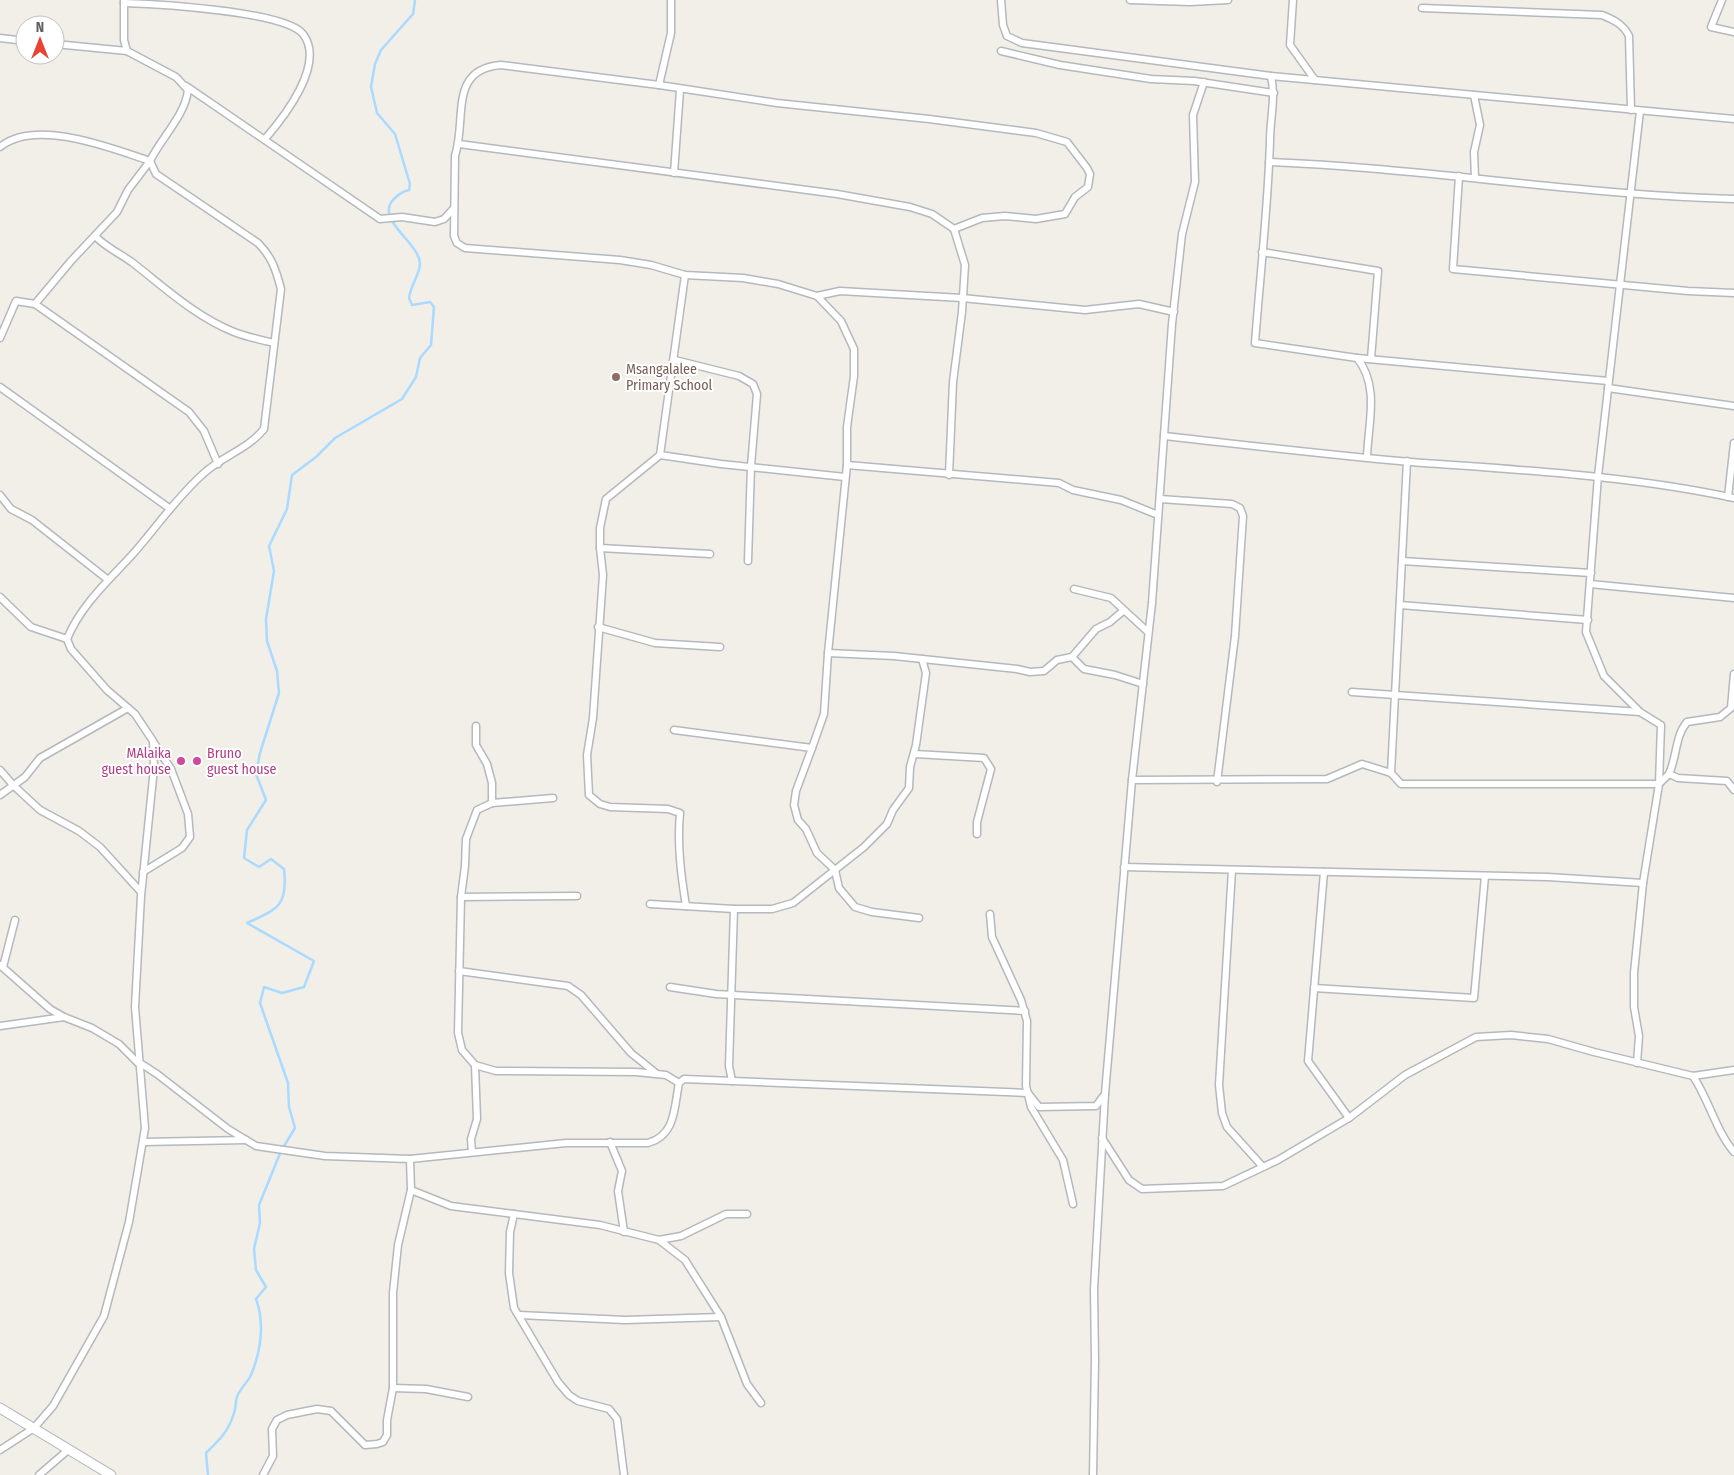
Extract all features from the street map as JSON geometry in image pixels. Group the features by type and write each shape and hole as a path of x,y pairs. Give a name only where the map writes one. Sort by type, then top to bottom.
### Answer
{"main road":[{"path":"0,1408 111,1475"}],"street":[{"path":"659,85 671,33 670,0"},
{"path":"1001,0 1003,26 1007,36 1022,44 1271,76 1734,120"},
{"path":"1130,0 1190,2 1228,0"},
{"path":"1293,0 1290,45 1315,80"},
{"path":"1722,0 1710,27 1734,32"},
{"path":"127,51 124,40 124,2 192,6 254,16 293,25 304,35 309,58 304,79 287,114 265,139"},
{"path":"1422,8 1602,15 1616,21 1625,27 1629,36 1631,110"},
{"path":"0,38 15,40"},
{"path":"65,45 127,51 176,77 185,86 265,139 367,212 380,218 396,217 435,222 444,219 454,208"},
{"path":"1001,51 1060,65 1151,79 1204,82 1274,94"},
{"path":"919,918 872,912 855,907 839,888 835,870 817,853 806,829 798,820 794,805 796,791 824,714 828,653 847,465 847,427 854,376 854,349 841,321 817,296 778,284 743,278 685,276 651,265 620,260 465,248 457,243 454,236 455,156 459,144 463,98 470,77 477,71 492,66 659,85 680,90 1036,133 1067,142 1090,174 1088,187 1074,197 1065,214 1036,219 1005,216 982,218 954,229"},
{"path":"1271,76 1274,94 1270,162 1255,343 1357,358 1608,385 1734,406"},
{"path":"1093,1475 1094,1289 1105,1094 1132,780 1160,499 1174,312 1182,234 1195,182 1193,115 1204,82"},
{"path":"35,304 71,261 96,237 117,212 128,190 150,161 158,143 184,106 188,90 185,86"},
{"path":"674,173 680,90"},
{"path":"1474,95 1480,125 1474,152 1475,178"},
{"path":"1637,1063 1639,1036 1634,1007 1634,974 1643,883 1659,784 1661,725 1640,712 1604,676 1586,632 1598,476 1629,193 1640,111"},
{"path":"0,147 10,139 31,136 64,137 86,140 150,161 156,174 251,238 269,254 276,267 281,289 264,429 255,441 204,473 169,508 132,555 107,579 74,622 67,638 70,649 89,671 147,729 171,768 188,814 190,837 182,848 143,872"},
{"path":"459,144 910,206 932,214 954,229 965,265 962,312 953,382 949,475"},
{"path":"1270,162 1458,176 1674,198 1734,199"},
{"path":"1458,176 1453,269 1688,291 1734,293"},
{"path":"96,237 176,298 206,317 233,332 274,344"},
{"path":"1262,252 1378,271 1371,359"},
{"path":"685,276 660,456 606,499 600,528 603,575 598,627 600,638 593,718 587,755 589,795 600,804 610,807 668,809 680,813 678,832 681,878 686,906"},
{"path":"817,296 840,291 962,298 1085,310 1139,304 1174,312"},
{"path":"0,338 16,301 35,304 189,412 204,431 218,464"},
{"path":"1357,358 1364,366 1370,380 1372,405 1367,458"},
{"path":"674,360 739,376 753,384 757,394 751,466 748,562"},
{"path":"0,387 169,508"},
{"path":"1164,436 1367,458 1598,476 1649,482 1731,497 1734,443"},
{"path":"660,456 845,476"},
{"path":"1391,773 1407,461"},
{"path":"847,465 1059,483 1073,490 1121,500 1158,515"},
{"path":"0,495 11,509 32,520 107,579"},
{"path":"1160,499 1232,504 1240,508 1243,516 1235,636 1218,782"},
{"path":"600,548 710,554"},
{"path":"1402,561 1591,573"},
{"path":"1590,584 1734,598"},
{"path":"1074,589 1111,598 1148,632"},
{"path":"0,597 31,627 67,638"},
{"path":"1400,605 1588,620"},
{"path":"828,653 922,658 1030,672 1044,671 1057,660 1072,658 1096,629 1110,622 1123,611"},
{"path":"598,627 655,643 720,647"},
{"path":"650,904 734,909 772,909 793,903 835,870 887,824 893,810 909,788 910,767 914,754 926,673 922,658"},
{"path":"1072,658 1084,669 1115,675 1142,684"},
{"path":"1132,780 1218,782 1327,779 1362,764 1391,773 1401,784 1659,784 1669,774 1674,762 1679,731 1686,722 1720,717 1731,708 1734,674"},
{"path":"1352,692 1640,712"},
{"path":"0,795 14,786 40,758 128,708"},
{"path":"476,726 476,745 487,764 492,783 492,803"},
{"path":"674,730 812,748"},
{"path":"0,1450 34,1428 53,1406 104,1316 129,1222 145,1128 135,1007 141,892 154,768 153,740"},
{"path":"914,754 984,758 991,769 977,822 977,834"},
{"path":"0,770 40,810 79,831 100,847 141,892"},
{"path":"1669,774 1678,778 1727,781 1734,790"},
{"path":"553,798 492,803 477,810 469,828 460,896 458,1033 462,1050 475,1065 496,1071 636,1072 666,1076 679,1083"},
{"path":"1124,867 1485,876 1643,883"},
{"path":"1232,870 1219,1085 1222,1113 1227,1127 1263,1167"},
{"path":"1324,872 1308,1061 1349,1118"},
{"path":"1314,988 1474,998 1485,876"},
{"path":"460,896 577,896"},
{"path":"732,1081 729,1066 734,909"},
{"path":"990,914 992,936 1028,1021 1026,1086 1031,1107 1063,1160 1073,1204"},
{"path":"15,920 2,966 40,1001 64,1017 92,1028 119,1044 141,1065 256,1146 325,1156 410,1159 566,1143 648,1143 660,1140 671,1125 679,1083 684,1079 1028,1093 1039,1107 1096,1106 1105,1094"},
{"path":"459,971 568,986 581,995 631,1053 657,1074"},
{"path":"670,988 731,994 1025,1011"},
{"path":"0,1026 64,1017"},
{"path":"1102,1138 1129,1180 1142,1189 1223,1186 1263,1167 1349,1118 1405,1075 1476,1037 1512,1035 1548,1039 1693,1076 1734,1070"},
{"path":"472,1152 471,1138 477,1119 475,1065"},
{"path":"1693,1076 1713,1112 1721,1133 1734,1152"},
{"path":"143,1142 246,1140"},
{"path":"610,1142 622,1171 618,1191 624,1232"},
{"path":"263,1475 273,1456 272,1429 278,1420 287,1415 317,1409 331,1411 365,1445 383,1442 387,1435 387,1420 392,1388 394,1283 398,1245 411,1190 410,1159"},
{"path":"411,1190 451,1206 600,1225 660,1240 681,1236 726,1214 746,1214"},
{"path":"514,1214 510,1232 509,1273 511,1296 519,1315 558,1382 569,1395 578,1401 609,1409 617,1420 624,1475"},
{"path":"660,1240 685,1260 721,1317 747,1384 761,1404"},
{"path":"519,1315 625,1320 721,1317"},
{"path":"392,1388 426,1389 468,1396"},
{"path":"39,1475 68,1450"}],"waterway":[{"path":"208,1475 206,1453 228,1427 234,1414 238,1394 250,1377 257,1358 261,1328 256,1299 266,1287 256,1270 254,1249 260,1223 259,1205 281,1151 295,1128 289,1107 288,1083 260,1003 264,987 282,993 304,987 314,961 247,923 279,905 285,881 284,869 271,859 259,867 244,858 247,830 266,800 256,774 260,753 279,693 277,671 267,641 266,619 274,571 269,546 287,509 292,475 316,457 335,438 402,399 416,377 420,358 431,345 434,307 430,302 412,305 409,298 420,264 413,248 394,224 389,208 393,200 409,190 410,184 395,134 377,113 371,87 375,64 381,50 413,14 415,0"}],"place":[{"name":"Msangalalee Primary School","path":"616,377"},
{"name":"MAlaika guest house","path":"181,761"},
{"name":"Bruno guest house","path":"197,761"}]}
